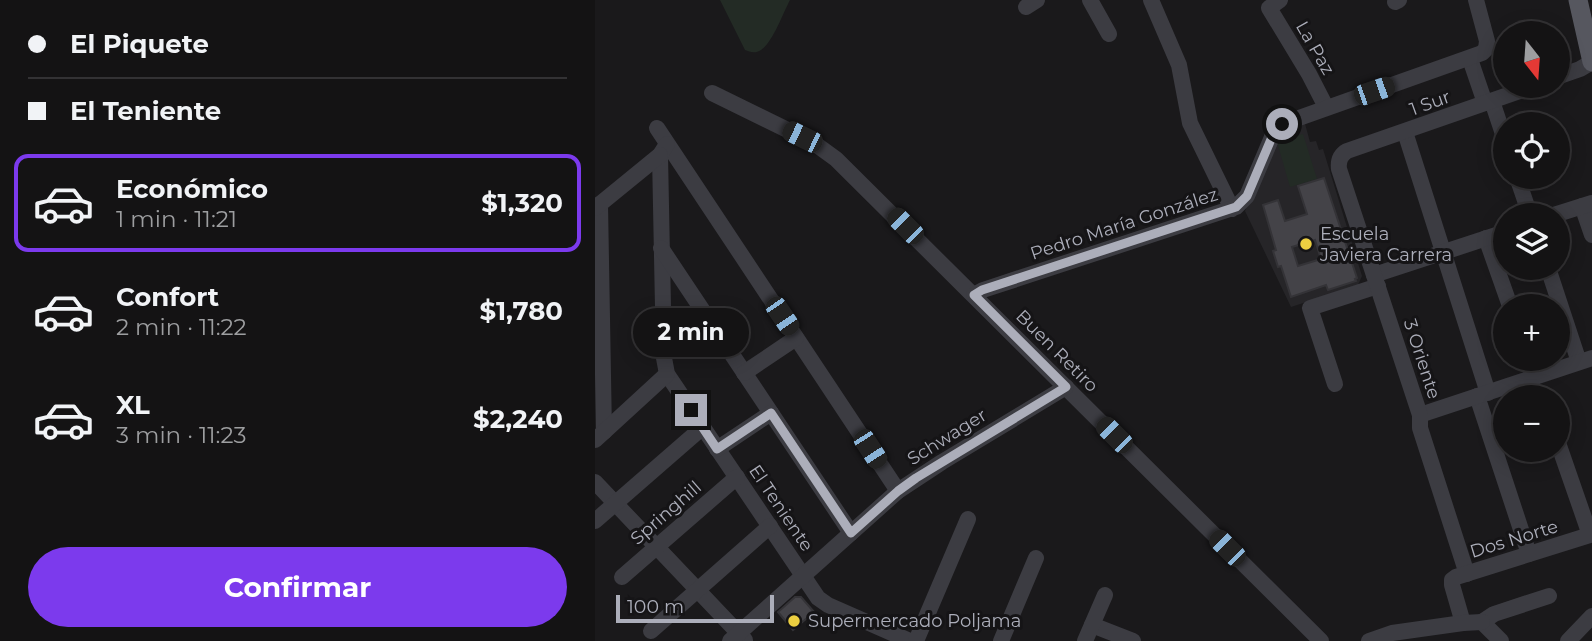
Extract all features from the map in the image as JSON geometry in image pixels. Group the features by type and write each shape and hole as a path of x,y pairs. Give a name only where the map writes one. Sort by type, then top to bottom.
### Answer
{"main road":[{"path":"1578,0 1592,62"}],"street":[{"path":"1090,0 1109,34"},
{"name":"Pedro María González","path":"974,295 982,290 1232,209 1191,123 1179,65 1151,0"},
{"path":"1232,209 1247,196 1277,127 1287,121 1482,53 1486,49 1487,41 1476,0"},
{"name":"La Paz","path":"1275,4 1297,53 1327,107"},
{"path":"1471,58 1493,113"},
{"path":"1570,72 1592,62"},
{"name":"Buen Retiro","path":"712,93 825,150 867,188 1321,641"},
{"name":"1 Sur","path":"1340,158 1347,151 1500,98"},
{"path":"657,128 663,149 796,338 898,491"},
{"path":"1405,132 1445,252 1482,394 1529,554"},
{"path":"599,436 597,206 663,149"},
{"name":"El Teniente","path":"663,149 661,248 663,358 667,374 823,602 910,641"},
{"name":"3 Oriente","path":"1340,158 1339,169 1420,415 1420,428 1467,573"},
{"path":"1570,210 1587,204 1592,235"},
{"path":"1335,384 1310,308 1445,252 1493,236"},
{"path":"1486,238 1506,294"},
{"path":"661,248 851,533"},
{"path":"1420,415 1585,360 1553,280"},
{"path":"744,373 796,338"},
{"path":"1532,371 1534,377"},
{"path":"599,436 667,374"},
{"name":"Schwager","path":"738,639 803,576 898,491 1066,387"},
{"path":"717,449 771,413"},
{"path":"595,521 703,427"},
{"name":"Dos Norte","path":"1463,623 1452,580 1590,535 1565,462"},
{"name":"Springhill","path":"622,578 737,477"},
{"path":"595,482 738,639"},
{"path":"916,641 968,519"},
{"path":"652,631 770,526"},
{"path":"1001,641 1036,558"},
{"path":"1085,641 1105,595"},
{"path":"1369,641 1392,633 1482,622 1494,614 1549,596"},
{"path":"1567,641 1592,616"},
{"path":"1482,622 1501,641"},
{"path":"1092,625 1133,641"}],"shaded area":[{"path":"720,0 790,0 770,41 761,50 751,52 745,50"},
{"name":"Escuela Javiera Carrera","path":"1304,120 1310,142 1316,141 1319,150 1323,149 1362,276 1358,285 1291,307 1245,211 1277,132"},
{"path":"1303,134 1317,179 1290,187 1277,142"}],"building":[{"path":"1324,178 1356,281 1328,290 1326,285 1291,297 1273,251 1276,250 1263,205 1278,200 1285,221 1307,214 1298,186","holes":["1315,240 1321,259 1298,266 1292,247"]},
{"name":"Supermercado Poljama","path":"795,597 801,597 814,612 793,630 778,612"}],"place":[{"name":"Escuela Javiera Carrera","path":"1306,244"},
{"name":"Supermercado Poljama","path":"794,621"}],"route":[{"path":"691,410 717,449 771,413 851,533 916,478 1066,387 974,295 976,293 1236,207 1247,196 1275,130 1282,124"}]}
